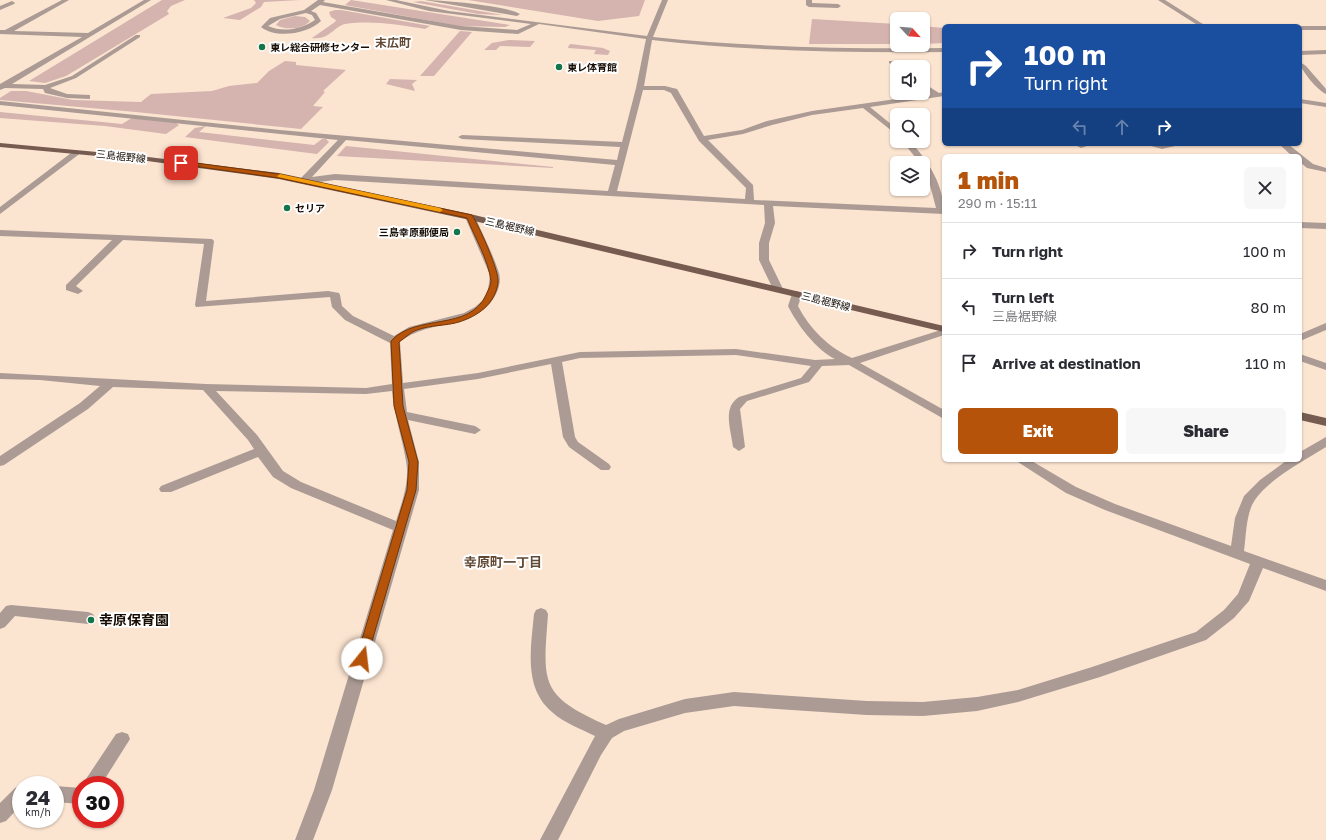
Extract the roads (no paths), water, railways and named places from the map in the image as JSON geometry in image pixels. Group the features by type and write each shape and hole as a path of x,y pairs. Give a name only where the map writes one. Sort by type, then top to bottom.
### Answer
{"main road":[{"name":"三島裾野線","path":"0,145 223,168 303,181 470,217 778,289 942,330"},
{"path":"1302,416 1326,422"}],"street":[{"path":"3,33 66,0"},
{"path":"2,87 148,0"},
{"path":"389,0 427,9 650,38 794,50 942,50"},
{"path":"428,0 488,8 549,24"},
{"path":"612,193 640,88 650,38 665,0"},
{"path":"809,0 809,5 838,6"},
{"path":"1161,0 1200,24"},
{"path":"306,11 314,14 318,20 303,30 285,31 264,27 276,18 306,11 320,1 461,28 518,32 538,23"},
{"path":"0,8 12,3"},
{"path":"1302,28 1326,28"},
{"path":"3,33 88,35"},
{"path":"2,87 46,87 74,77 138,36"},
{"path":"1302,53 1326,52"},
{"path":"1302,66 1310,73 1315,83 1326,92"},
{"path":"46,87 48,91 86,98"},
{"path":"640,88 665,88 674,91 702,139 750,187 749,202"},
{"path":"930,89 941,95"},
{"path":"702,139 743,132 770,123 812,113 941,95"},
{"path":"1302,101 1326,105"},
{"path":"0,103 620,163"},
{"path":"865,106 890,127"},
{"path":"303,181 345,137"},
{"path":"462,137 625,145"},
{"path":"1157,146 1168,146"},
{"path":"1285,146 1295,154"},
{"path":"913,148 923,159 935,180 942,207"},
{"path":"0,211 78,152"},
{"path":"1302,160 1310,166 1326,170"},
{"path":"303,181 335,177 749,202 942,211"},
{"path":"768,203 770,223 764,243 764,260 778,289"},
{"path":"395,341 414,328 470,316 486,303 495,283 495,275 470,217"},
{"path":"1302,225 1326,226"},
{"path":"0,233 119,239 209,241 200,305 328,294 335,295 337,307 349,318 395,341"},
{"path":"78,291 70,288 71,285 119,239"},
{"path":"797,294 794,306 798,316 818,340 835,355 851,362 942,414"},
{"path":"1302,337 1326,326"},
{"path":"0,376 40,377 110,383 366,392 478,376 556,360 598,354 736,352 819,363 851,362 942,332"},
{"path":"304,840 323,790 412,490 413,462 397,388 395,341"},
{"path":"1302,358 1326,367"},
{"path":"556,360 569,437 573,444 605,467"},
{"path":"739,447 734,409 737,403 742,399 805,380 819,363"},
{"path":"0,462 84,406 110,383"},
{"path":"206,387 253,438 261,452 278,474 296,485 400,528"},
{"path":"402,416 475,430"},
{"path":"1302,457 1326,440"},
{"path":"166,489 261,452"},
{"path":"1024,462 1071,490 1110,507 1326,586"},
{"path":"1237,554 1242,516 1248,500 1275,474 1294,462"},
{"path":"549,840 594,750 606,733 619,726 685,706 734,699 867,708 923,709 977,704 1018,696 1094,673 1201,636 1229,614 1244,597 1258,562"},
{"path":"0,623 11,610 88,618"},
{"path":"541,614 538,657 541,685 548,698 558,707 606,733"},
{"path":"97,776 122,739"},
{"path":"0,816 12,803"}],"place":[{"name":"東レ総合研修センター","path":"262,47"},
{"name":"東レ体育館","path":"559,67"},
{"name":"セリア","path":"287,208"},
{"name":"三島幸原郵便局","path":"457,232"},
{"name":"幸原保育園","path":"91,620"}],"district":[{"name":"末広町","path":"393,43"},
{"name":"幸原町一丁目","path":"503,562"}]}
